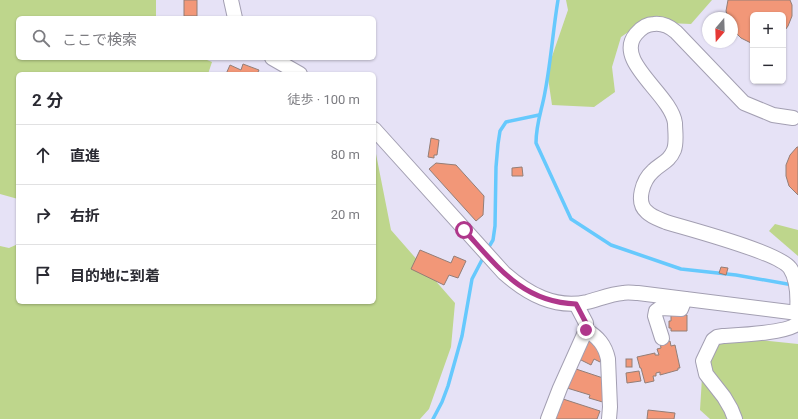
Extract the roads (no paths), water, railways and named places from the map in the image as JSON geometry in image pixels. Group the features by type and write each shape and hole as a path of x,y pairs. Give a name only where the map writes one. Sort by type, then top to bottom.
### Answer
{"street":[{"path":"231,0 235,16"},
{"path":"735,419 731,409 706,374 703,361 713,340 717,338 723,336 763,333 789,328 798,316 798,302 794,276 789,266 777,258 757,250 654,218 645,211 642,204 642,195 645,180 653,170 669,158 675,149 676,137 674,120 670,108 653,86 641,74 633,60 630,47 635,36 642,28 650,24 661,23 669,26 744,103 773,115 793,118"},
{"path":"276,60 296,72"},
{"path":"376,131 504,273 517,284 535,295 561,303 576,304 623,292 685,299 798,316"},
{"path":"662,338 655,316 656,311 660,308 682,309 685,299"},
{"path":"548,419 586,330 586,323 576,304"},
{"path":"586,330 599,340 608,359 609,419"}],"waterway":[{"path":"558,0 547,80 538,123 536,143 571,219 611,245 681,269 736,275 793,285"},
{"path":"487,250 493,240 495,226 496,167 500,131 506,122 539,115"},
{"path":"433,419 448,386 462,336 472,279 484,256"}]}
